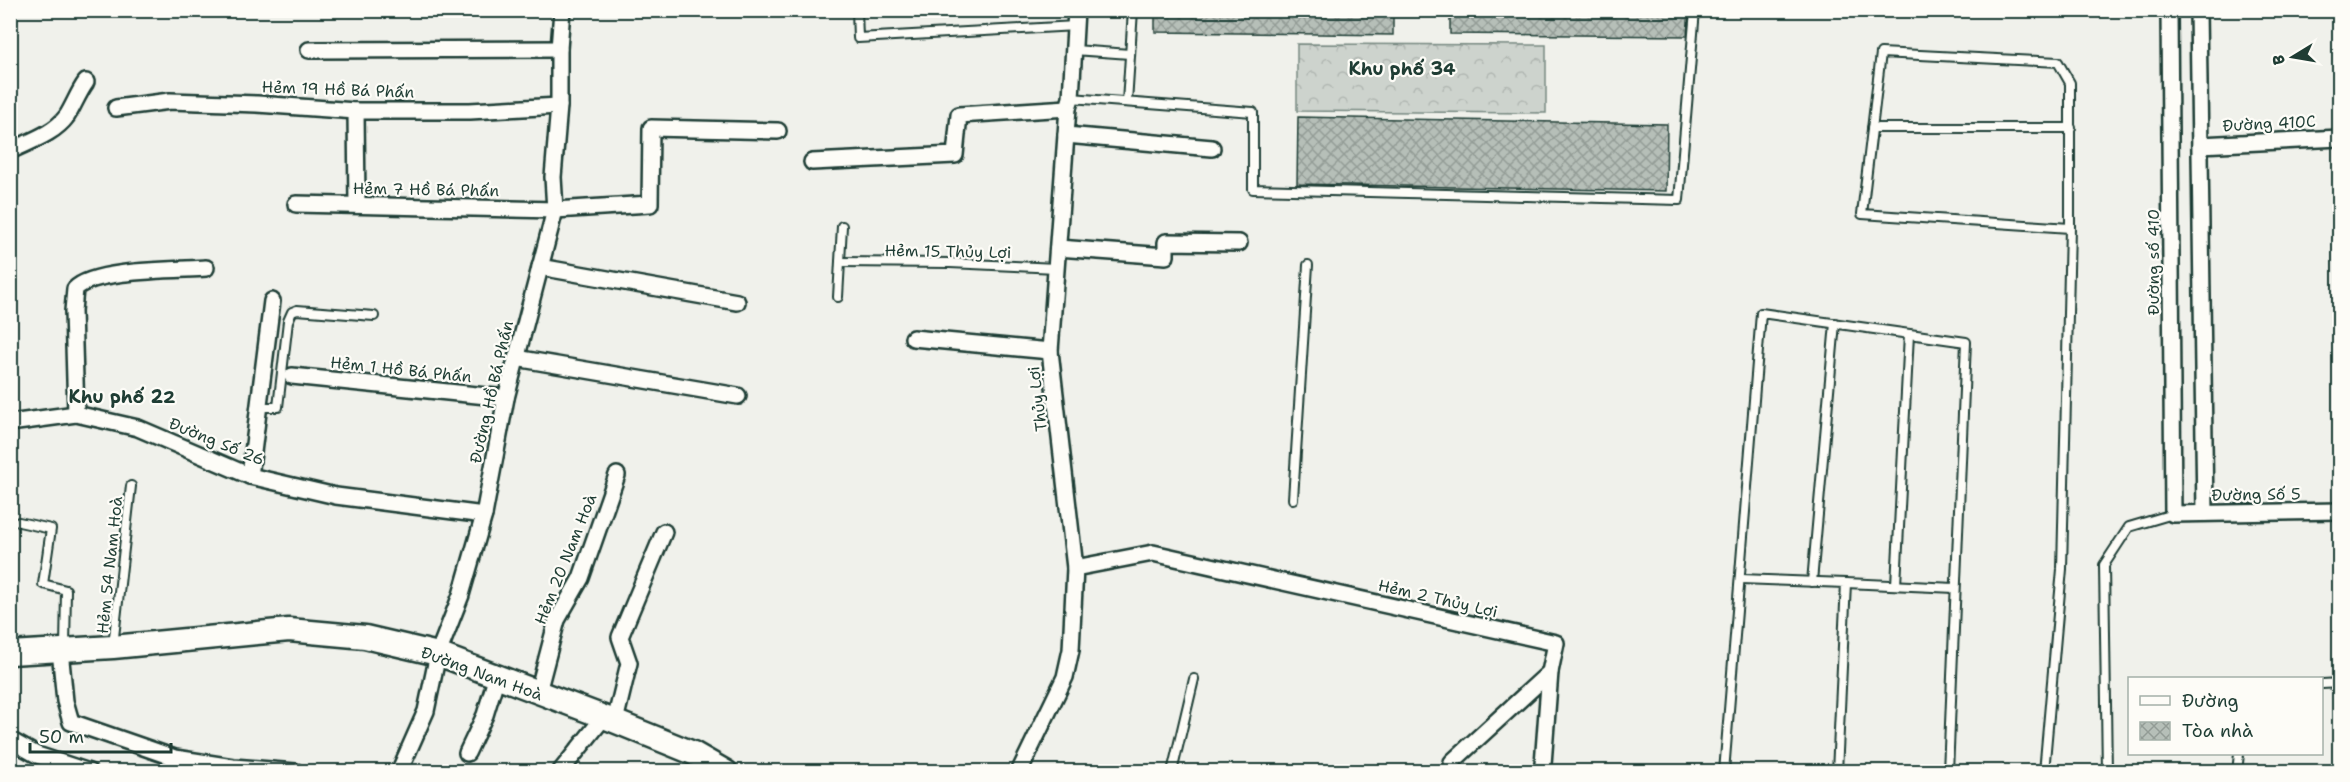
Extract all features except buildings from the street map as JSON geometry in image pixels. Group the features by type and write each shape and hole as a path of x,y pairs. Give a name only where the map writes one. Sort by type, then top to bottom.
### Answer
{"street":[{"name":"Đường Hồ Bá Phấn","path":"399,771 426,711 438,654 461,595 484,515 506,398 555,210 553,177 559,105 562,10"},
{"name":"Đường số 410","path":"2169,10 2173,514"},
{"path":"2198,10 2205,513"},
{"name":"Thủy Lợi","path":"1019,771 1065,677 1071,650 1076,568 1050,351 1076,18"},
{"path":"309,50 559,49"},
{"path":"10,151 57,127 69,114 76,94 86,82"},
{"name":"Hẻm 19 Hồ Bá Phấn","path":"116,108 170,100 356,111 470,111 559,105"},
{"path":"812,162 955,155 959,115 1070,103"},
{"path":"356,111 357,205"},
{"name":"Hẻm 7 Hồ Bá Phấn","path":"296,204 555,210 650,204 651,128 778,131"},
{"path":"1066,135 1212,148"},
{"name":"Đường 410C","path":"2200,145 2340,138"},
{"path":"1058,248 1166,256 1166,242 1239,243"},
{"path":"540,267 736,302"},
{"path":"76,414 73,311 75,289 87,281 105,276 206,268"},
{"path":"250,476 272,302"},
{"path":"913,338 1050,351"},
{"path":"516,358 738,396"},
{"name":"Hẻm 1 Hồ Bá Phấn","path":"292,376 506,398"},
{"name":"Đường Số 26","path":"10,423 76,414 138,428 250,476 336,496 484,515"},
{"name":"Hẻm 20 Nam Hoà","path":"538,692 557,620 580,578 618,475"},
{"name":"Đường Số 5","path":"2173,514 2340,511"},
{"path":"560,771 610,719 629,663 620,637 664,532"},
{"name":"Hẻm 2 Thủy Lợi","path":"1076,568 1153,553 1556,643 1550,672"},
{"name":"Đường Nam Hoà","path":"10,653 113,647 289,630 365,637 438,654 610,719 693,753 726,771"},
{"path":"62,650 65,701 71,722 175,758 233,767 296,771"},
{"path":"1452,762 1550,672"},
{"path":"1544,764 1550,672"},
{"path":"467,753 485,715 497,676"},
{"path":"10,740 37,755 89,771"}],"lane":[{"path":"857,10 858,38 1076,18"},
{"path":"1127,102 1133,10"},
{"path":"1070,103 1127,102 1253,112 1253,189 1679,200 1695,10"},
{"path":"1074,50 1130,54"},
{"path":"2044,771 2061,569 2070,228 2070,83 2058,62 1881,53 1862,214 2070,228"},
{"path":"1872,128 2071,128"},
{"path":"838,297 842,226"},
{"name":"Hẻm 15 Thủy Lợi","path":"840,262 950,263 1056,268"},
{"path":"1293,499 1308,265"},
{"path":"260,407 278,407 288,321 292,312 297,310 374,316"},
{"path":"1724,771 1761,312 1966,342 1948,771"},
{"path":"1812,582 1835,323"},
{"path":"1896,585 1909,334"},
{"name":"Hẻm 54 Nam Hoà","path":"113,647 131,486"},
{"path":"2107,771 2104,566 2129,527 2173,514"},
{"path":"19,522 51,530 43,584 66,590 62,650"},
{"path":"1741,579 1955,588"},
{"path":"1837,771 1846,583"},
{"path":"1172,771 1194,679"},
{"path":"2323,684 2340,683"},
{"path":"2237,771 2239,755"}],"green space":[{"path":"1297,44 1546,45 1546,113 1297,111"}],"district":[{"name":"Khu phố 34","path":"1402,69"},
{"name":"Khu phố 22","path":"122,397"}]}
